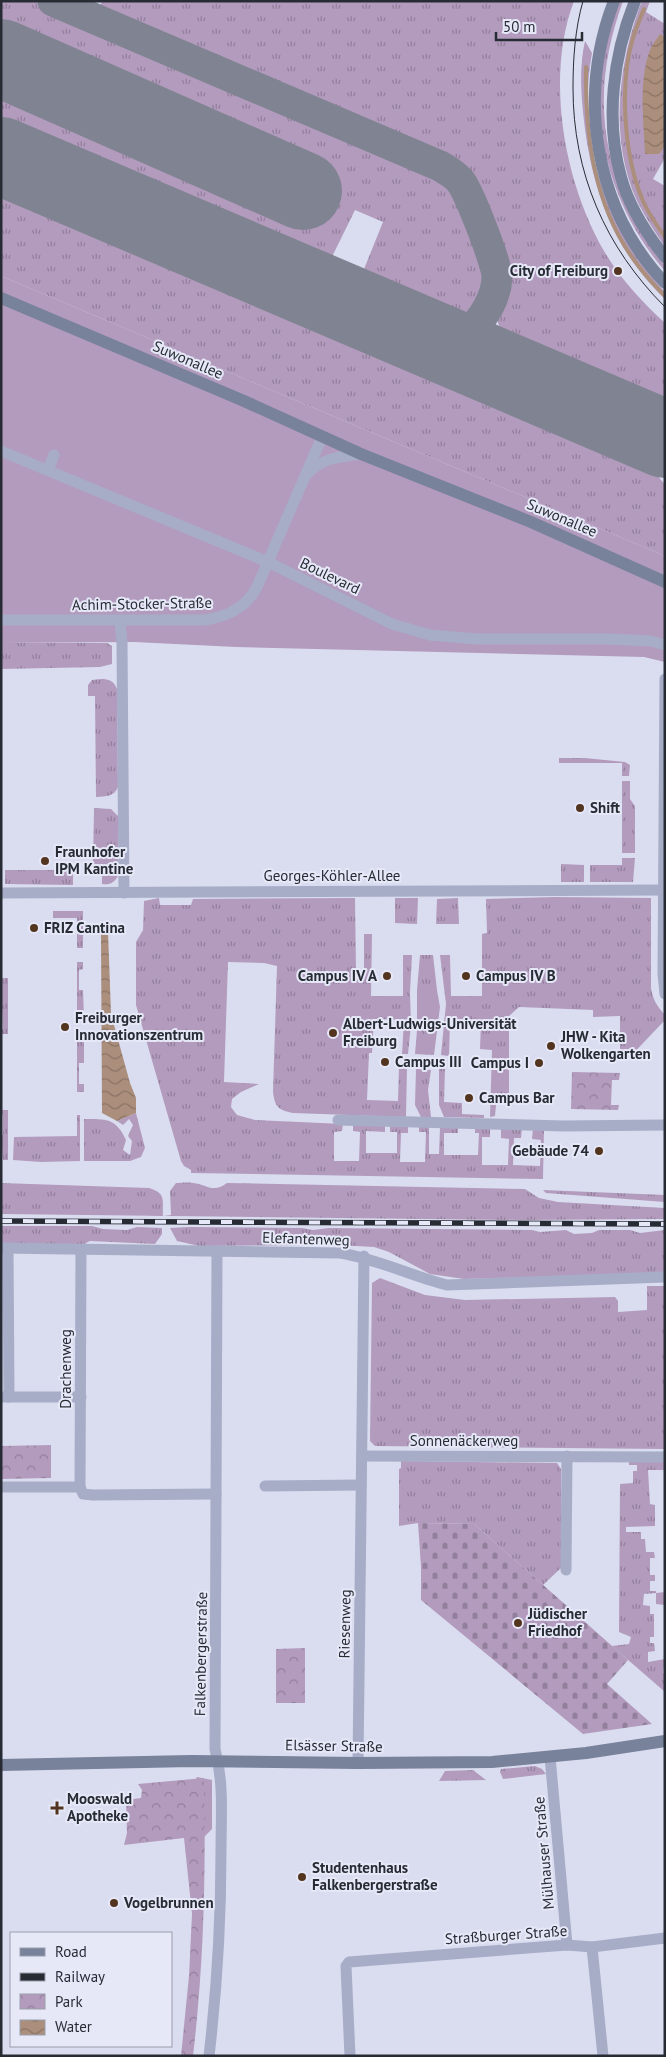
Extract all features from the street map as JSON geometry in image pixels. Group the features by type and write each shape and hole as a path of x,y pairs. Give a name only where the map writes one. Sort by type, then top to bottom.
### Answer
{"main road":[{"path":"614,1 604,31 594,87 595,124 600,159 610,194 623,224 652,268 665,283"},
{"path":"635,1 621,43 617,64 613,106 615,143 621,178 628,198 644,227 665,257"},
{"name":"Suwonallee","path":"1,298 244,401 361,454 531,522 665,582"},
{"name":"Elsässer Straße","path":"1,1765 218,1761 492,1762 550,1757 665,1741"}],"street":[{"name":"Achim-Stocker-Straße","path":"1,620 204,620 223,617 248,601 257,587 322,437"},
{"name":"Boulevard","path":"1,451 268,562 392,624 430,634 477,639 607,639 651,642 665,645"},
{"name":"Suwonallee","path":"303,479 312,470 332,458 361,454"},
{"path":"48,470 54,456"},
{"path":"120,621 122,642 124,893"},
{"path":"665,679 663,974 665,994"},
{"name":"Georges-Köhler-Allee","path":"1,893 664,890"},
{"path":"338,1120 564,1126 665,1125"},
{"path":"5,1248 5,1396 81,1397"},
{"name":"Elefantenweg","path":"5,1248 340,1253 364,1256 422,1279 447,1285 665,1277"},
{"name":"Drachenweg","path":"80,1488 82,1250"},
{"name":"Falkenbergerstraße","path":"209,2056 214,2014 221,1893 221,1776 215,1749 217,1252"},
{"name":"Riesenweg","path":"358,1763 364,1256"},
{"name":"Sonnenäckerweg","path":"362,1456 665,1457"},
{"path":"566,1570 567,1456"},
{"path":"265,1486 361,1486"},
{"path":"1,1487 80,1488 82,1494 93,1496 216,1494"},
{"name":"Mülhauser Straße","path":"550,1757 567,1945"},
{"name":"Straßburger Straße","path":"350,2056 346,1966 348,1962 567,1945 592,1946 665,1938"},
{"path":"592,1946 603,2056"}],"green space":[{"path":"1,1 35,1 450,179 488,265 489,285 482,300 470,311 452,318 360,279 383,222 355,210 328,265 1,127"},
{"path":"102,1 574,1 565,31 561,62 560,95 563,129 569,162 578,194 590,224 604,251 632,289 665,323 665,409 514,345 501,331 498,323 498,303 503,278 499,260 465,178 453,165 102,16 99,9"},
{"path":"619,1 623,1 611,42 604,83 605,124 608,145 616,173 656,255 665,265 665,271 647,248 619,197 609,169 603,140 599,111 600,82 605,46"},
{"path":"642,1 650,1 646,12 665,24 665,158 653,179 665,186 665,247 637,201 628,177 620,127 622,75 627,49"},
{"path":"585,41 592,53 588,86 588,118 592,150 600,181 611,211 626,239 644,267 665,292 665,299 632,260 608,218 600,195 588,146 581,91 581,71"},
{"path":"1,184 644,458 665,485 665,556 1,276"},
{"path":"1,276 665,556 665,662 644,657 236,647 134,642 1,643"},
{"path":"1,643 107,643 112,646 112,664 100,667 1,669"},
{"path":"92,680 111,681 117,689 118,787 112,794 96,797 95,696 88,696 88,685"},
{"path":"559,758 585,758 625,762 630,765 629,776 622,776 622,763 559,763"},
{"path":"622,781 630,781 630,799 635,806 635,853 622,853"},
{"path":"94,808 111,809 118,816 118,876 110,884 102,884 102,865 93,864"},
{"path":"622,858 635,858 633,882 590,882 590,865 622,865"},
{"path":"561,864 584,865 584,882 561,882"},
{"path":"5,870 73,870 73,885 5,884"},
{"path":"555,897 651,898 651,988 656,1003 665,1015 665,1020 627,1060 620,1060 620,1016 593,1017 593,1010 519,1007 509,1016 509,1096 497,1096 495,1116 490,1117 492,1050 480,1049 481,1022 450,1021 449,1056 441,1055 446,1004 440,955 450,955 451,996 482,996 482,934 487,933 486,899"},
{"path":"159,898 160,905 191,905 193,899 355,898 356,970 364,971 364,934 372,934 371,996 403,996 403,955 412,955 411,1025 408,1054 402,1054 404,1020 374,1019 372,1053 369,1053 367,1100 398,1101 399,1066 407,1067 406,1117 293,1113 278,1107 273,1092 277,966 264,963 228,962 224,1082 259,1084 241,1092 232,1099 231,1107 237,1115 255,1120 343,1124 342,1131 334,1132 334,1161 359,1161 360,1132 353,1131 353,1124 385,1125 385,1132 366,1131 366,1153 397,1153 397,1132 390,1132 390,1126 408,1126 408,1133 401,1133 400,1162 425,1162 426,1132 419,1132 419,1127 429,1127 429,1154 439,1154 440,1128 458,1128 458,1133 444,1133 444,1155 478,1155 479,1133 475,1133 475,1128 490,1129 490,1137 482,1137 482,1165 508,1165 509,1139 501,1138 501,1128 522,1128 521,1138 514,1138 513,1165 540,1166 541,1140 532,1139 533,1128 544,1129 543,1179 191,1173 191,1170 184,1166 181,1161 136,1005 136,942 143,930 144,901"},
{"path":"395,898 418,898 417,924 395,923"},
{"path":"458,898 459,924 436,924 437,899"},
{"path":"53,911 83,911 83,948 77,948 77,918 53,918"},
{"path":"420,955 433,955 437,990 417,990"},
{"path":"77,962 83,962 83,969 79,970 79,990 83,990 84,1018 77,1018"},
{"path":"1,978 8,978 8,1034 1,1034 1,1029 3,1029"},
{"path":"417,990 437,990 440,1007 437,1031 417,1030"},
{"path":"417,1030 437,1031 434,1055 415,1054"},
{"path":"77,1036 84,1036 84,1063 79,1063 79,1084 84,1084 84,1092 77,1092"},
{"path":"416,1069 431,1070 428,1090 431,1117 421,1117 415,1105"},
{"path":"439,1069 445,1069 444,1102 462,1103 462,1114 484,1115 484,1118 444,1117 439,1105"},
{"path":"572,1072 620,1073 619,1080 612,1080 611,1105 619,1105 618,1110 571,1109"},
{"path":"1,1110 8,1110 8,1160 3,1160 1,1135 3,1135 3,1115"},
{"path":"136,1113 145,1148 141,1157 130,1161 84,1161 84,1119 110,1121 118,1127 126,1140 123,1150 130,1155 132,1141 128,1136 133,1125 129,1119 123,1125 117,1121"},
{"path":"77,1115 80,1115 80,1161 41,1162 13,1160 14,1137 77,1136"},
{"path":"1,1183 149,1188 159,1192 161,1195 163,1216 1,1214"},
{"path":"176,1183 198,1184 210,1188 217,1188 227,1183 525,1189 539,1198 558,1202 665,1208 665,1219 520,1220 164,1216 171,1215 170,1191"},
{"path":"543,1190 665,1195 665,1202 546,1193"},
{"path":"1,1226 92,1226 103,1229 127,1230 137,1227 162,1228 162,1234 155,1244 90,1241 82,1245 1,1243"},
{"path":"170,1228 302,1228 313,1230 329,1228 532,1230 540,1232 566,1230 574,1234 592,1233 599,1230 630,1230 640,1233 665,1230 665,1274 464,1279 430,1274 389,1252 374,1247 338,1245 199,1246 177,1241"},
{"path":"380,1278 425,1295 465,1300 615,1297 618,1301 618,1312 647,1310 647,1286 665,1286 665,1449 375,1446 370,1441 372,1283"},
{"path":"51,1445 51,1478 1,1479 1,1446"},
{"path":"401,1461 557,1463 561,1469 561,1568 543,1585 474,1524 418,1523 399,1526 399,1469 401,1468"},
{"path":"629,1461 665,1462 665,1470 648,1470 650,1504 655,1505 655,1526 626,1527 626,1532 641,1532 641,1539 645,1539 646,1552 654,1552 655,1558 650,1558 650,1575 655,1575 655,1581 650,1581 650,1591 656,1591 656,1593 644,1594 643,1605 650,1606 650,1614 654,1614 654,1637 650,1637 650,1643 654,1643 655,1651 648,1652 648,1662 665,1659 663,1673 665,1673 665,1692 612,1646 629,1644 631,1637 619,1632 620,1484 633,1483 633,1471 637,1471 637,1465 629,1465"},
{"name":"Jüdischer Friedhof","path":"418,1523 474,1524 628,1660 607,1684 652,1724 583,1734 421,1600"},
{"path":"665,1592 665,1605 656,1604 656,1593"},
{"path":"305,1648 305,1703 276,1703 276,1649"},
{"path":"535,1766 542,1769 546,1774 503,1779 500,1772 501,1769"},
{"path":"473,1770 486,1780 439,1781 445,1771"},
{"path":"197,1777 212,1780 212,1829 204,1837 195,1781"},
{"path":"204,1778 205,1848 200,1986 193,2056 181,2056 189,1976 192,1914 184,1838 124,1845 127,1833 126,1800 141,1798 142,1790 138,1784"}],"water":[{"path":"660,34 665,37 665,146 659,154 645,154 644,75 650,50"},
{"path":"101,932 108,932 111,1014 136,1098 136,1113 117,1121 102,1113"}],"waterway":[{"path":"644,9 634,34 626,77 625,98 628,142 631,163 643,201 665,237"},
{"path":"586,67 587,119 590,145 602,195 622,242 643,272 665,296"}],"taxiway":[{"path":"53,1 440,166 457,177 470,200 482,229 497,278 493,298 487,310 471,330 455,341 439,343"}],"runway":[{"path":"1,58 303,191"},
{"path":"1,156 665,439"}],"tram line":[{"path":"583,1 575,44 573,88 574,119 586,179 596,207 625,259 665,307"}],"railway":[{"path":"1,1221 665,1224"}],"place":[{"name":"City of Freiburg","path":"618,271"},
{"name":"Shift","path":"580,808"},
{"name":"Fraunhofer IPM Kantine","path":"45,861"},
{"name":"FRIZ Cantina","path":"34,928"},
{"name":"Campus IV A","path":"387,976"},
{"name":"Campus IV B","path":"466,976"},
{"name":"Freiburger Innovationszentrum","path":"65,1027"},
{"name":"Albert-Ludwigs-Universität Freiburg","path":"333,1033"},
{"name":"JHW - Kita Wolkengarten","path":"551,1046"},
{"name":"Campus III","path":"385,1062"},
{"name":"Campus I","path":"539,1063"},
{"name":"Campus Bar","path":"469,1098"},
{"name":"Gebäude 74","path":"599,1151"},
{"name":"Jüdischer Friedhof","path":"518,1623"},
{"name":"Mooswald Apotheke","path":"57,1808"},
{"name":"Studentenhaus Falkenbergerstraße","path":"302,1877"},
{"name":"Vogelbrunnen","path":"114,1903"}]}
